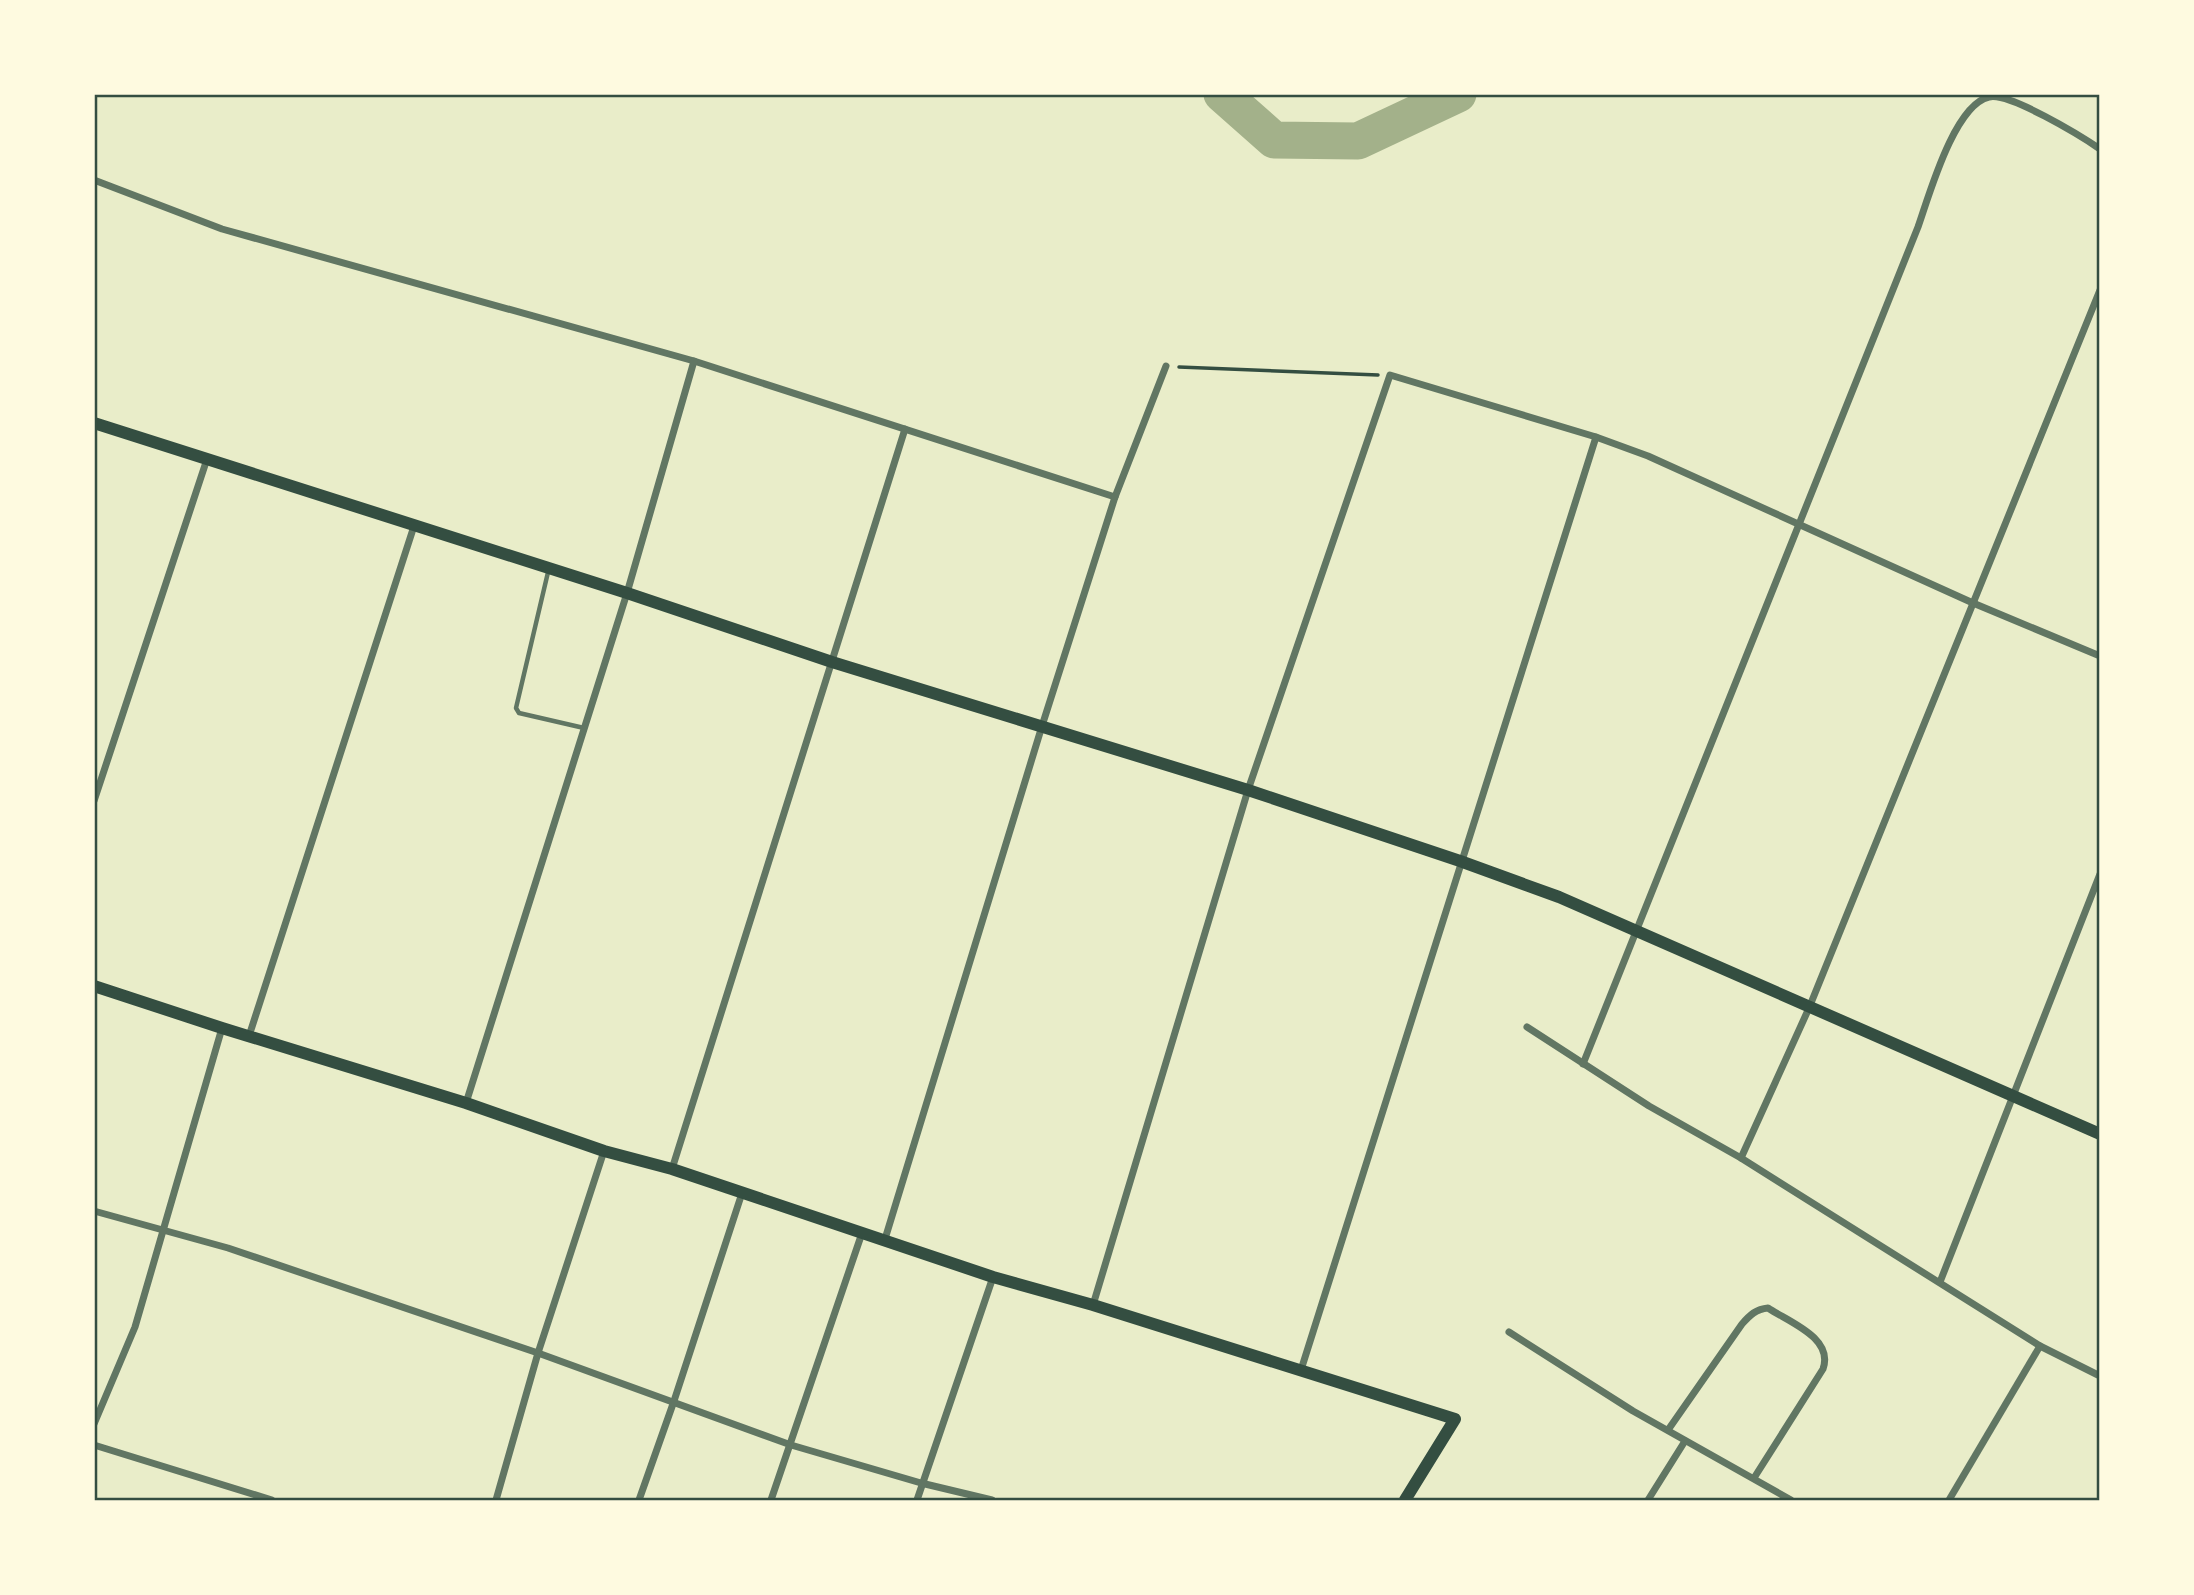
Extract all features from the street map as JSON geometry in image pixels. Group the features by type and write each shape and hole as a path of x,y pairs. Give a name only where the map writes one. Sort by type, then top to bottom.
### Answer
{"main road":[{"path":"94,423 627,593 832,662 1248,790 1460,861 1559,897 2099,1134"},
{"path":"94,986 466,1102 604,1151 672,1169 993,1277 1455,1419 1405,1500"}],"street":[{"path":"1583,1064 1918,227 1945,153 1963,118 1974,105 1987,97 1998,96 2024,106 2099,149"},
{"path":"94,180 222,229 694,361 1115,497"},
{"path":"1741,1158 1809,1007 2099,290"},
{"path":"466,1102 627,593 694,361"},
{"path":"886,1239 1042,726 1115,497 1167,366"},
{"path":"1093,1306 1248,790 1390,375 1596,437 1648,456 1973,603 2099,656"},
{"path":"672,1169 905,429"},
{"path":"1301,1370 1596,437"},
{"path":"94,800 207,458"},
{"path":"249,1036 414,526"},
{"path":"1940,1282 2099,874"},
{"path":"1527,1027 1649,1106 1741,1158 2040,1346 2099,1376"},
{"path":"94,1424 135,1327 222,1028"},
{"path":"496,1500 538,1353 604,1151"},
{"path":"639,1500 742,1193"},
{"path":"94,1210 228,1248 538,1353 791,1445 921,1483 992,1500"},
{"path":"771,1500 862,1233"},
{"path":"916,1500 993,1277"},
{"path":"1668,1430 1742,1324 1760,1308 1768,1308 1818,1341 1825,1350 1826,1360 1823,1369 1754,1478"},
{"path":"1509,1332 1633,1411 1791,1500"},
{"path":"1949,1500 2040,1346"},
{"path":"1648,1500 1685,1441"},
{"path":"94,1445 272,1500"}],"lane":[{"path":"549,568 516,708 519,713 584,728"}],"path":[{"path":"1167,366 1390,375"}],"waterway":[{"path":"1222,94 1274,140 1358,141 1458,94"}]}
